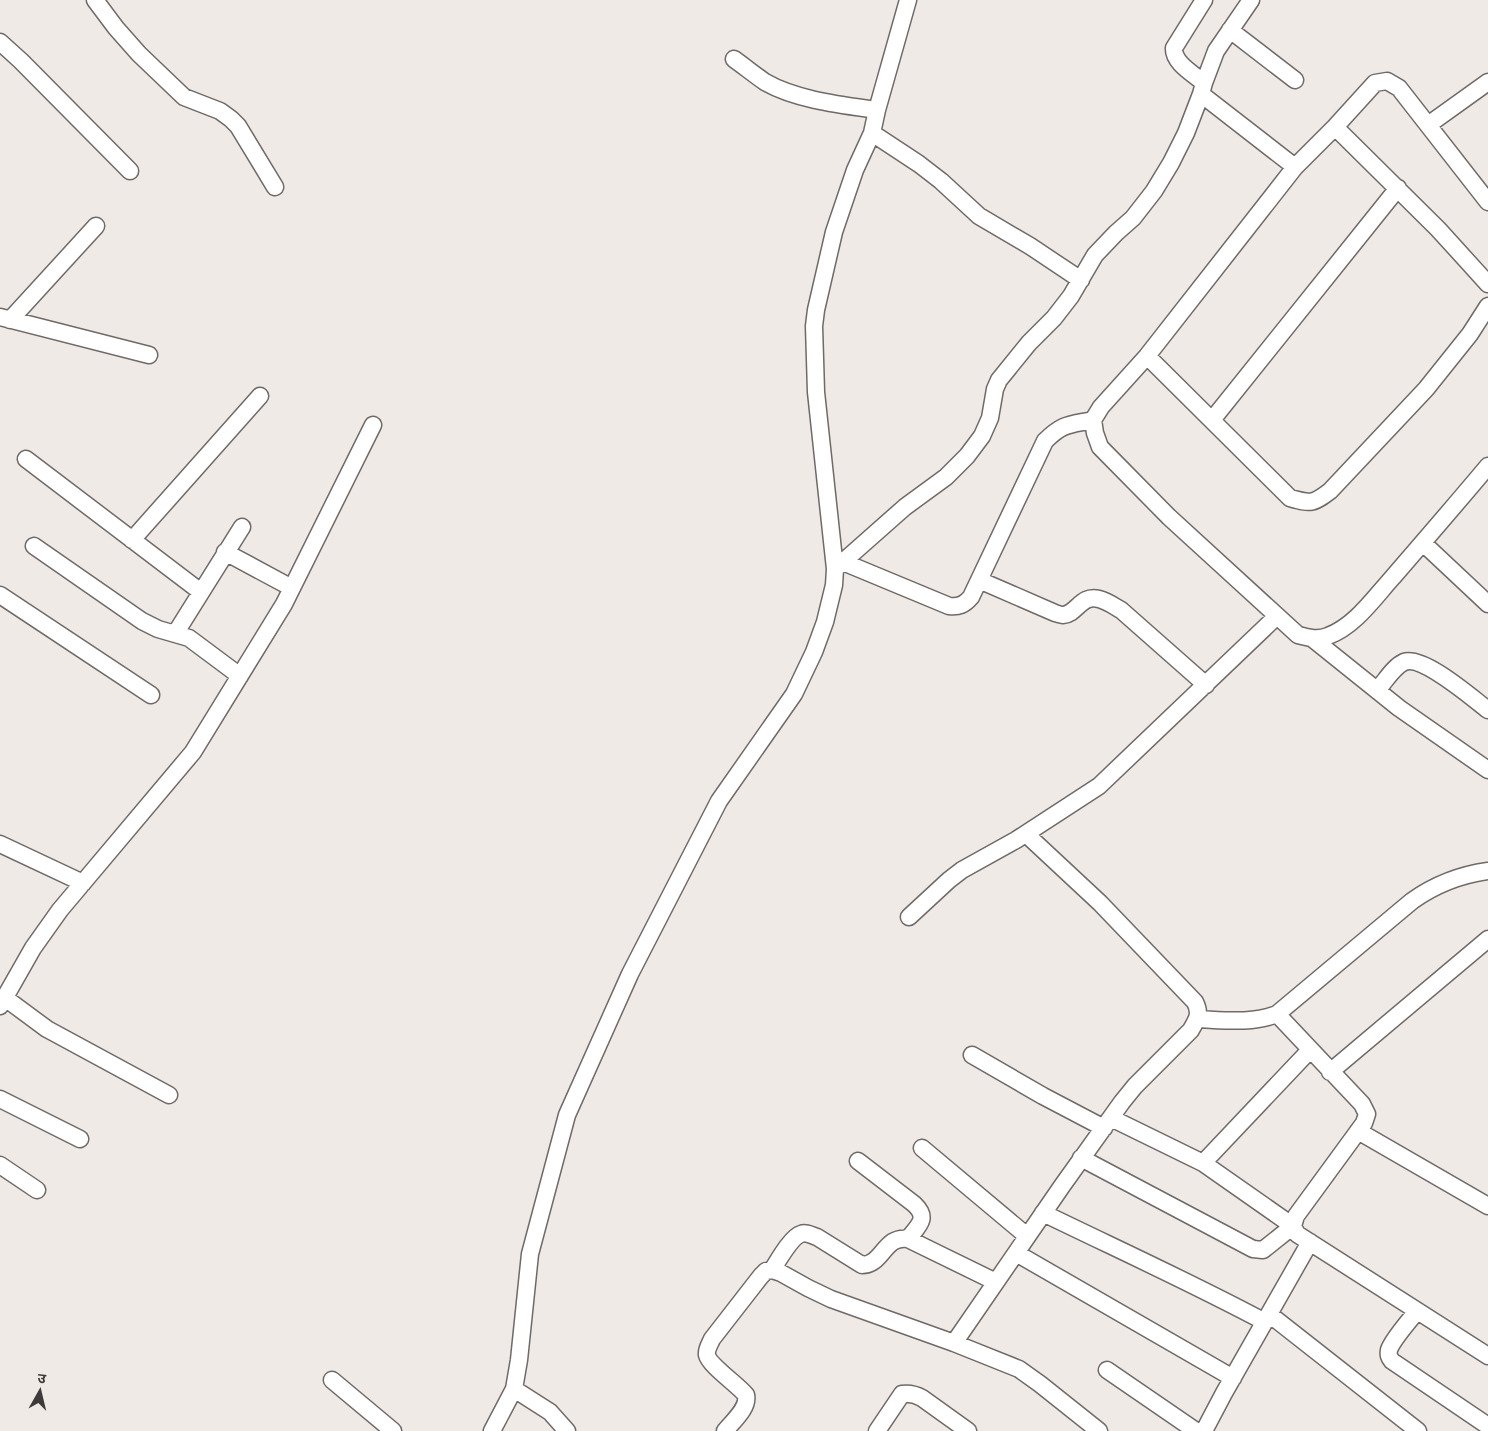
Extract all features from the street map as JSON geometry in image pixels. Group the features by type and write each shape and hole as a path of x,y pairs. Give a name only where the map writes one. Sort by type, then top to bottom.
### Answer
{"street":[{"path":"96,0 138,54 184,97 209,106 232,119 275,187"},
{"path":"492,1431 514,1389 519,1360 530,1254 566,1115 630,974 719,801 794,694 826,622 839,566 816,392 814,326 819,292 834,232 855,170 872,133 908,0"},
{"path":"1204,0 1174,48 1177,60 1203,89 1295,167"},
{"path":"839,566 906,507 946,477 967,456 982,436 987,425 995,389 999,380 1071,296 1095,255 1133,218 1154,191 1186,133 1216,51 1251,0"},
{"path":"1230,30 1295,80"},
{"path":"0,42 130,171"},
{"path":"734,60 766,83 791,93 825,102 877,110"},
{"path":"1487,469 1355,619 1327,637 1313,639 1298,635 1169,517 1100,447 1093,420 1101,407 1147,356 1295,167 1375,83 1387,81 1399,88 1488,202"},
{"path":"1428,125 1488,82"},
{"path":"1335,127 1438,229 1488,284"},
{"path":"872,133 941,181 979,216 1030,246 1081,280"},
{"path":"1212,420 1398,188"},
{"path":"5,319 96,226"},
{"path":"1147,356 1290,498 1307,503 1318,500 1330,491 1426,389 1470,334 1488,306"},
{"path":"5,319 149,355"},
{"path":"132,540 260,396"},
{"path":"839,566 949,606 957,607 965,604 971,597 1045,441 1056,430 1066,424 1093,420"},
{"path":"169,1094 47,1029 2,1002 33,948 60,910 193,752 284,604 373,425"},
{"path":"26,459 201,592"},
{"path":"175,634 242,527"},
{"path":"1423,543 1488,604"},
{"path":"34,546 142,621 158,629 189,638 240,676"},
{"path":"225,552 292,588"},
{"path":"979,580 1055,613 1064,615 1070,613 1083,601 1092,598 1108,602 1122,610 1206,685"},
{"path":"0,596 151,694"},
{"path":"909,917 962,870 1026,834 1100,786 1277,616"},
{"path":"1313,639 1399,708 1488,770"},
{"path":"1377,690 1395,669 1404,662 1413,661 1423,664 1439,674 1488,710"},
{"path":"954,1343 1081,1158 1135,1086 1191,1030 1197,1019 1199,1009 1195,1002 1105,908 1026,834"},
{"path":"0,844 83,883"},
{"path":"1197,1019 1254,1020 1276,1014 1412,900 1428,889 1442,882 1488,871"},
{"path":"1330,1072 1488,939"},
{"path":"1081,1158 1253,1249 1263,1250 1293,1226 1302,1206 1364,1123 1367,1114 1362,1104 1276,1014"},
{"path":"1203,1163 1310,1050"},
{"path":"972,1055 1107,1123 1203,1163 1293,1226 1297,1234 1488,1356"},
{"path":"0,1100 80,1139"},
{"path":"1358,1131 1488,1206"},
{"path":"922,1148 1027,1236"},
{"path":"858,1160 921,1210 920,1223 908,1239"},
{"path":"0,1165 37,1190"},
{"path":"1043,1213 1154,1267 1267,1318 1418,1431"},
{"path":"772,1270 795,1237 802,1233 817,1237 862,1265 872,1263 894,1240 902,1238 908,1239 996,1282"},
{"path":"1204,1431 1310,1242"},
{"path":"1016,1253 1233,1378"},
{"path":"725,1431 745,1406 747,1401 746,1395 713,1365 707,1356 708,1349 712,1339 761,1276 766,1271 772,1270 831,1299 954,1343 1019,1369 1099,1431"},
{"path":"1417,1310 1391,1345 1388,1352 1389,1357 1392,1361 1488,1426"},
{"path":"1107,1370 1196,1431"},
{"path":"332,1380 392,1431"},
{"path":"514,1389 550,1412 567,1431"},
{"path":"877,1431 902,1394 908,1393 916,1394 968,1431"}]}
